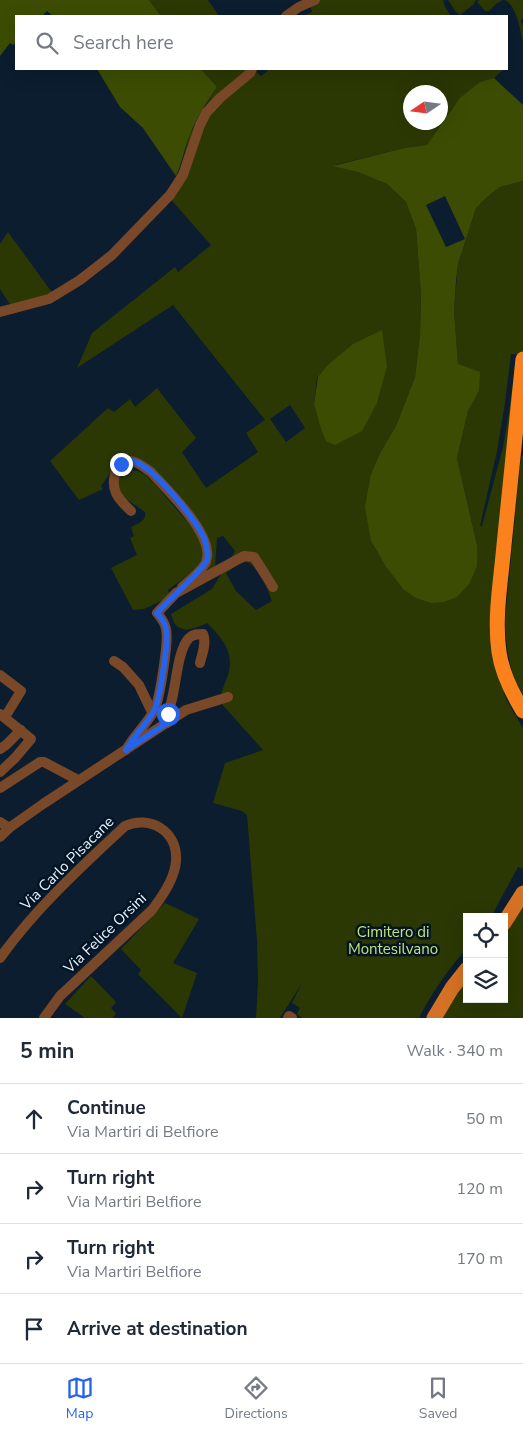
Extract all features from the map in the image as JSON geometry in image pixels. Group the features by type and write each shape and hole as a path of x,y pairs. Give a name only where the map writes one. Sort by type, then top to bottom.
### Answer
{"highway":[{"path":"523,359 500,584 497,633 502,668 509,686 523,711"}],"main road":[{"path":"508,916 523,893"},
{"path":"434,1018 452,988 463,974"}],"street":[{"path":"287,15 299,7 315,0"},
{"path":"0,312 49,299 80,280 112,255 170,195 183,175 206,113 252,70"},
{"path":"126,750 152,712 160,690 167,639 164,621 157,613 203,567 207,560 206,544 193,519 151,472 144,466 129,461 121,464 118,468 115,473 114,485 120,500 131,511"},
{"path":"176,593 244,556 254,557 273,587"},
{"path":"167,723 184,645 190,636 196,634 203,634 205,636 200,663"},
{"path":"114,661 123,667 139,685 152,712"},
{"path":"0,675 21,691 2,715 31,739 0,772"},
{"path":"0,837 4,825 126,750 186,710 228,697"},
{"path":"0,749 6,746 21,730"},
{"path":"0,788 40,762 44,762 78,780"},
{"name":"Via Carlo Pisacane","path":"0,958 48,900 125,826 139,822 155,824 168,834"},
{"name":"Via Felice Orsini","path":"44,1018 60,996 152,910 166,890 176,862 176,851 168,834"}],"green space":[{"path":"0,0 149,0 160,15 52,15 47,11 43,15 15,15 15,43 13,45 10,43 0,56"},
{"path":"149,0 208,0 218,15 160,15"},
{"path":"308,0 443,0 450,15 305,15 312,12"},
{"path":"448,0 476,0 473,5 460,15"},
{"path":"479,0 503,0 489,11 485,11 477,2"},
{"path":"505,0 523,0 523,17 521,21 523,26 523,43 515,13"},
{"path":"98,70 202,70 217,87 195,122 176,176 143,128 120,107"},
{"name":"Cimitero di Montesilvano","path":"202,70 254,70 261,76 269,70 503,70 494,78 480,82 448,120 448,85 403,85 403,130 440,130 427,145 404,148 335,165 387,184 406,202 416,229 421,293 420,335 415,377 396,426 380,453 371,474 371,541 386,567 403,589 477,545 457,458 468,411 479,391 458,365 454,311 458,264 476,208 500,187 523,181 523,354 511,354 497,451 480,526 482,526 503,447 516,358 499,679 507,701 523,728 523,869 518,867 493,913 463,913 463,953 429,999 419,1018 302,1018 297,1014 300,1008 292,1003 302,983 280,1018 256,1018 258,982 257,941 247,815 242,811 213,803 225,763 263,750 220,702 230,667 230,659 226,646 218,634 207,623 196,628 181,628 173,621 171,614 212,589 235,551 223,536 217,538 215,570 207,572 212,560 212,550 205,531 124,454 101,486 103,489 79,500 50,461 108,408 114,412 130,399 135,407 157,388 196,438 182,452 206,488 258,452 246,433 265,420 173,305 77,368 92,333 175,267 178,272 211,245 166,194 180,169 190,134 217,87","holes":["387,367 377,403 319,423 314,404 317,377","290,405 305,428 286,442 270,419","247,562 251,564 262,579 272,601 256,610 236,591 226,573 240,563"]},
{"path":"494,78 523,105 523,181 500,187 476,208 458,264 454,311 458,364 480,372 479,391 468,411 457,458 477,545 477,566 469,584 457,597 444,602 431,603 414,597 403,589 386,567 371,541 365,507 371,474 380,453 396,426 415,377 420,335 421,294 416,229 406,202 387,184 358,172 333,166 404,148 427,145 438,130 448,130 448,115 460,98 480,82","holes":["445,196 465,239 446,247 426,205"]},
{"path":"8,232 52,292 11,306 0,289 0,244"},
{"path":"382,330 387,367 377,403 362,431 335,445 326,441 314,404 318,377 328,365 353,344"},
{"path":"523,455 523,694 511,667 507,648 505,619 521,457"},
{"path":"126,469 144,474 154,483 196,532 204,550 203,561 199,567 168,590 170,597 144,609 133,610 111,568 137,555 130,538 134,536 131,527 141,522 145,515 145,512 118,492 118,479"},
{"path":"165,903 199,919 173,963 197,973 182,1018 138,974 141,970 121,949"},
{"path":"523,905 523,1018 439,1018 463,981 463,1003 508,1003 508,925"},
{"path":"91,976 116,1002 111,1008 116,1014 112,1018 85,1018 65,1004"}],"route":[{"path":"121,464 132,461 144,466 151,472 193,519 206,544 207,560 203,567 157,613 164,621 167,639 160,690 155,709 126,750 167,723 168,714"}]}
